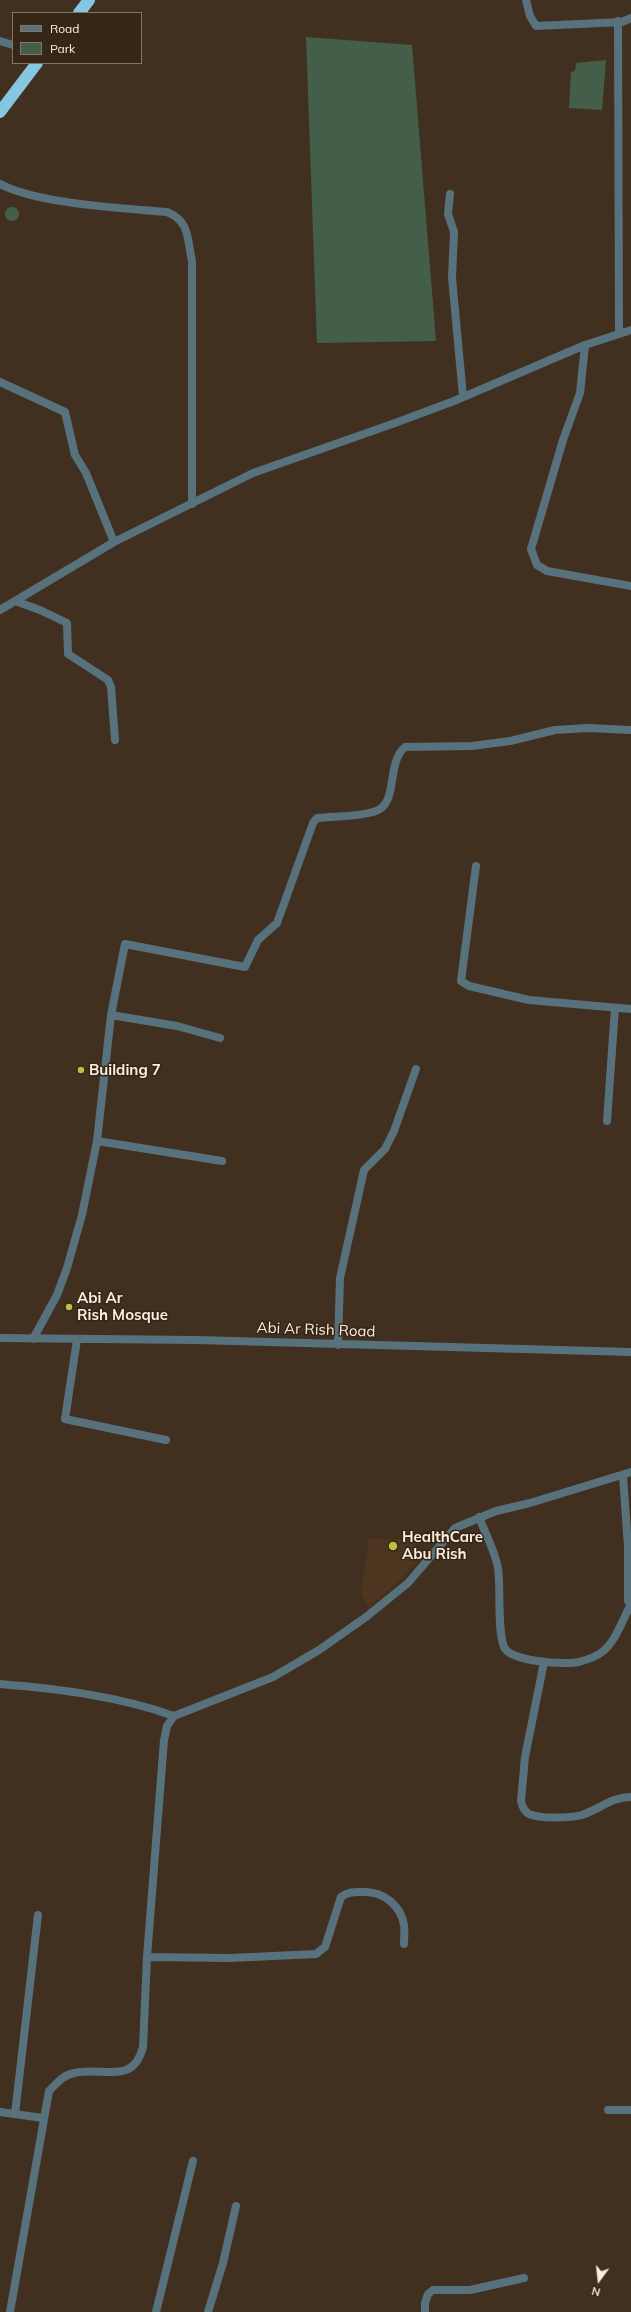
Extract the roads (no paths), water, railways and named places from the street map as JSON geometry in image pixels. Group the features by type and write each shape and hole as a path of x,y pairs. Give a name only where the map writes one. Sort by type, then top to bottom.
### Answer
{"highway":[{"path":"80,12 89,0"},
{"path":"0,112 36,64"}],"street":[{"path":"526,0 530,16 536,26 618,22 631,18"},
{"path":"618,22 619,334"},
{"path":"0,41 12,45"},
{"path":"0,184 8,188 52,199 166,212 177,216 184,224 192,261 192,504"},
{"path":"450,194 448,214 454,232 452,278 463,396"},
{"path":"0,610 114,542 253,473 463,396 585,344 631,330"},
{"path":"585,344 580,393 563,440 531,549 537,565 547,571 631,586"},
{"path":"0,382 65,412 75,455 86,473 114,542"},
{"path":"15,601 40,610 67,623 68,654 108,680 111,687 115,740"},
{"path":"33,1339 57,1295 68,1268 82,1215 97,1141 111,1015 125,944 245,967 258,940 277,923 313,822 317,818 374,812 384,808 388,802 395,760 399,752 406,747 472,746 510,741 555,730 588,728 631,730"},
{"path":"476,866 461,981 468,986 529,1000 631,1009"},
{"path":"607,1122 615,1008"},
{"path":"111,1015 177,1026 220,1038"},
{"path":"338,1345 340,1278 364,1170 385,1149 394,1131 416,1069"},
{"path":"97,1141 222,1161"},
{"name":"Abi Ar Rish Road","path":"0,1338 77,1340 197,1340 631,1352"},
{"path":"77,1340 65,1419 166,1440"},
{"path":"10,2312 43,2118 49,2091 62,2078 73,2073 94,2071 111,2073 128,2070 136,2066 143,2047 147,1957 164,1740 167,1726 174,1716 273,1677 319,1650 366,1617 408,1582 455,1528 479,1517 627,1474 628,1600 631,1606 612,1641 602,1652 579,1662 544,1662 517,1657 508,1653 504,1648 498,1567 479,1517"},
{"path":"544,1662 525,1757 521,1801 522,1808 528,1814 536,1816 581,1815 619,1797 631,1797"},
{"path":"0,1684 64,1690 133,1702 174,1716"},
{"path":"147,1957 230,1958 316,1954 325,1947 341,1897 351,1892 371,1892 389,1898 400,1915 404,1925 404,1944"},
{"path":"15,2114 38,1915"},
{"path":"608,2110 631,2110"},
{"path":"0,2112 43,2118"},
{"path":"156,2312 193,2161"},
{"path":"208,2312 223,2263 236,2206"},
{"path":"425,2312 425,2303 428,2294 433,2290 470,2290 524,2278"}],"place":[{"name":"Building 7","path":"81,1070"},
{"name":"Abi Ar Rish Mosque","path":"69,1307"},
{"name":"HealthCare Abu Rish","path":"393,1546"}]}
